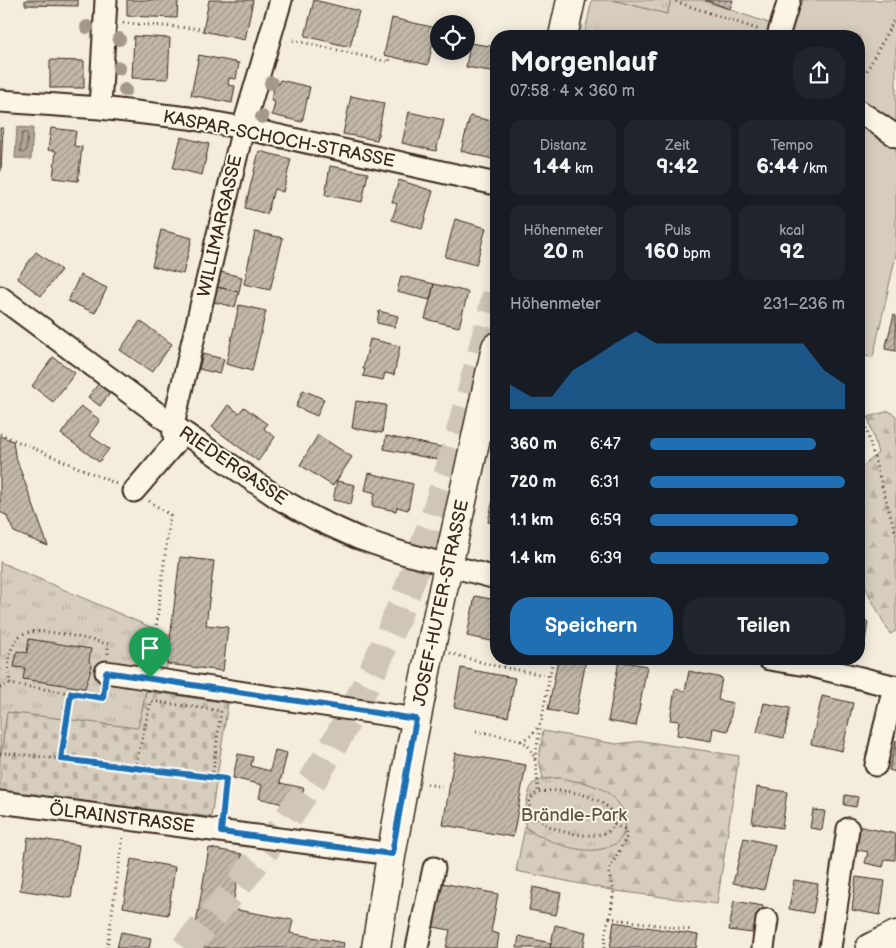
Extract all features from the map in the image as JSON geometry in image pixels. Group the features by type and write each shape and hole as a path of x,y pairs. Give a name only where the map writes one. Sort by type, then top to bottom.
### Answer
{"main road":[{"path":"564,30 571,0"},
{"name":"JOSEF-HUTER-STRASSE","path":"376,948 416,719 490,374"},
{"path":"870,948 896,935"}],"street":[{"path":"100,108 106,0"},
{"name":"WILLIMARGASSE","path":"134,491 175,443 173,425 243,128 281,0"},
{"path":"780,30 789,0"},
{"name":"KASPAR-SCHOCH-STRASSE","path":"0,101 100,108 189,118 243,128 490,183"},
{"path":"865,115 896,136"},
{"name":"RIEDERGASSE","path":"0,297 173,425 278,498 318,520 358,538 399,552 490,576"},
{"path":"806,665 895,686 876,765"},
{"path":"106,672 416,719"},
{"name":"ÖLRAINSTRASSE","path":"0,802 392,854"},
{"path":"830,948 848,829"},
{"path":"417,948 434,868"},
{"path":"763,948 768,920"}],"path":[{"path":"671,0 760,30"},
{"path":"865,74 896,16"},
{"path":"105,22 203,29"},
{"path":"293,40 389,62 390,56"},
{"path":"865,425 896,536"},
{"path":"0,434 134,491 170,515 150,678"},
{"path":"0,688 10,684 103,698 108,644 50,632 30,631 21,635 14,645 9,658 10,684"},
{"path":"430,650 463,656 490,664"},
{"path":"496,665 550,676"},
{"path":"535,764 552,665"},
{"path":"61,759 71,693"},
{"path":"135,768 151,702 221,711 212,778"},
{"path":"521,741 532,735 541,723"},
{"path":"476,731 521,741 529,748 535,764 538,792"},
{"path":"0,754 61,759 226,779 221,832"},
{"path":"422,783 442,787"},
{"path":"561,791 594,798 612,813 614,824 607,832 596,836 579,835 552,827 541,821 531,811 530,799 538,792 561,791"},
{"path":"107,948 125,819"},
{"path":"604,948 614,890 609,870 626,836 624,829 614,824"},
{"path":"610,918 692,930"}],"green space":[{"path":"592,0 613,0 667,14 671,0 702,0 783,28 794,0 896,0 896,255 873,357 865,356 865,30 585,30"},
{"path":"613,0 671,0 667,14"},
{"path":"889,411 896,416 896,631 890,634 865,584 865,465 878,453 868,417"},
{"path":"0,562 171,636 163,694 146,691 138,728 7,712 0,753"},
{"path":"146,691 228,703 211,817 0,791 0,753 7,712 138,727"},
{"path":"543,731 616,744 643,741 739,756 717,904 616,891 516,871 525,827 538,836 623,836 626,822 623,809 560,778 543,779 539,760"},
{"name":"Brändle-Park","path":"560,778 593,785 614,798 622,809 625,821 623,833 615,844 593,850 581,850 556,843 525,827 526,805 532,784 543,779"}],"water":[{"path":"17,127 33,128 31,159 15,158"}],"building":[{"path":"25,0 78,0 78,6 25,5"},
{"path":"127,0 178,0 177,18 127,16"},
{"path":"209,0 253,0 245,40 203,31"},
{"path":"314,0 359,11 350,47 305,36"},
{"path":"705,0 733,0 730,9"},
{"path":"392,18 430,27 430,56 428,65 384,55"},
{"path":"134,36 170,38 168,79 132,78"},
{"path":"475,44 490,46 490,71 466,67 467,60 475,60"},
{"path":"199,55 239,63 236,79 229,78 228,85 235,86 232,103 191,95"},
{"path":"50,60 84,61 84,88 50,88"},
{"path":"280,80 310,87 302,122 272,115 275,102 271,101 275,84 278,85"},
{"path":"351,96 384,103 377,140 343,134"},
{"path":"409,112 444,120 436,151 402,143"},
{"path":"470,116 490,121 490,158 461,151"},
{"path":"0,128 3,128 1,171 0,171"},
{"path":"51,128 76,131 74,146 82,147 78,181 53,178 56,151 48,150"},
{"path":"181,137 209,144 202,175 173,168"},
{"path":"259,151 291,159 283,192 274,189 267,214 245,208"},
{"path":"330,166 368,173 362,202 325,195"},
{"path":"399,180 433,191 422,229 392,220 397,204 392,202"},
{"path":"455,219 486,228 476,265 445,257"},
{"path":"161,230 192,238 183,274 152,266"},
{"path":"255,232 283,238 270,290 244,284"},
{"path":"36,252 61,270 41,296 17,278"},
{"path":"221,272 242,277 239,292 217,287"},
{"path":"80,275 107,288 95,313 68,301"},
{"path":"401,276 434,284 430,300 397,292"},
{"path":"434,284 468,292 459,327 425,319"},
{"path":"217,287 239,292 235,307 214,302"},
{"path":"239,305 266,311 252,371 226,364"},
{"path":"379,311 398,316 395,327 377,323"},
{"path":"894,315 896,316 896,351 885,349"},
{"path":"140,321 172,344 152,372 120,350"},
{"path":"370,339 400,346 394,375 385,373 383,380 363,376"},
{"path":"203,354 224,359 220,374 199,369"},
{"path":"53,357 75,373 53,402 32,386"},
{"path":"99,383 111,392 100,406 88,397"},
{"path":"303,390 324,399 317,416 296,407"},
{"path":"356,401 386,405 382,433 352,428"},
{"path":"228,405 239,413 244,407 267,424 264,429 275,437 258,461 212,427"},
{"path":"81,406 100,420 89,435 109,449 99,462 61,434"},
{"path":"318,435 352,457 333,486 300,465"},
{"path":"0,436 13,441 15,455 48,546 14,532 6,515 0,512"},
{"path":"386,436 446,448 444,461 384,449"},
{"path":"369,473 413,484 408,510 397,507 396,511 372,506 375,493 365,490"},
{"path":"337,481 355,485 351,504 333,500"},
{"path":"180,557 214,561 206,625 228,627 223,671 167,664"},
{"path":"475,596 490,599 490,641 467,636"},
{"path":"865,622 868,622 865,641"},
{"path":"29,639 91,649 89,661 92,666 85,688 23,679 25,668 14,667 17,651 27,653"},
{"path":"557,665 585,665 576,715 548,710"},
{"path":"618,665 647,666 636,726 608,721"},
{"path":"461,668 515,678 508,717 454,707"},
{"path":"689,671 722,678 718,700 733,703 728,731 713,728 711,741 677,735 679,721 670,720 675,689 685,691"},
{"path":"822,696 853,703 842,751 811,744"},
{"path":"764,703 790,708 784,738 757,732"},
{"path":"896,740 896,772 889,770"},
{"path":"275,750 287,753 280,783 304,788 299,808 259,798 262,785 233,778 238,754 253,757 251,766 270,771"},
{"path":"455,753 526,765 513,837 443,825"},
{"path":"757,787 787,792 782,828 752,823"},
{"path":"845,795 858,797 856,807 844,805"},
{"path":"813,810 825,811 822,830 810,828"},
{"path":"857,826 896,834 895,860 885,859 883,867 865,863 868,852 853,849"},
{"path":"28,837 79,845 71,898 20,890"},
{"path":"744,838 775,845 764,890 733,883"},
{"path":"209,848 242,854 232,909 293,920 290,933 344,943 343,948 184,948 185,940 193,942"},
{"path":"131,859 175,867 168,915 123,907"},
{"path":"856,877 885,881 880,915 852,910"},
{"path":"794,880 818,884 813,913 789,909"},
{"path":"437,882 498,894 491,932 499,934 497,948 446,948 450,930 428,926"},
{"path":"533,887 561,893 556,915 529,910"},
{"path":"734,901 763,906 759,928 753,927 752,933 729,930"},
{"path":"614,922 698,935 696,948 610,948"},
{"path":"555,925 586,932 583,948 550,948"},
{"path":"121,932 151,938 149,948 117,948"},
{"path":"519,936 551,943 550,948 517,948"}],"tunnel":[{"path":"184,948 268,846 317,773 360,697 398,614 431,524 460,432 490,318"}],"route":[{"path":"106,672 150,678 416,719 392,854 221,832 226,779 61,759 71,693 103,698 106,672"}]}
